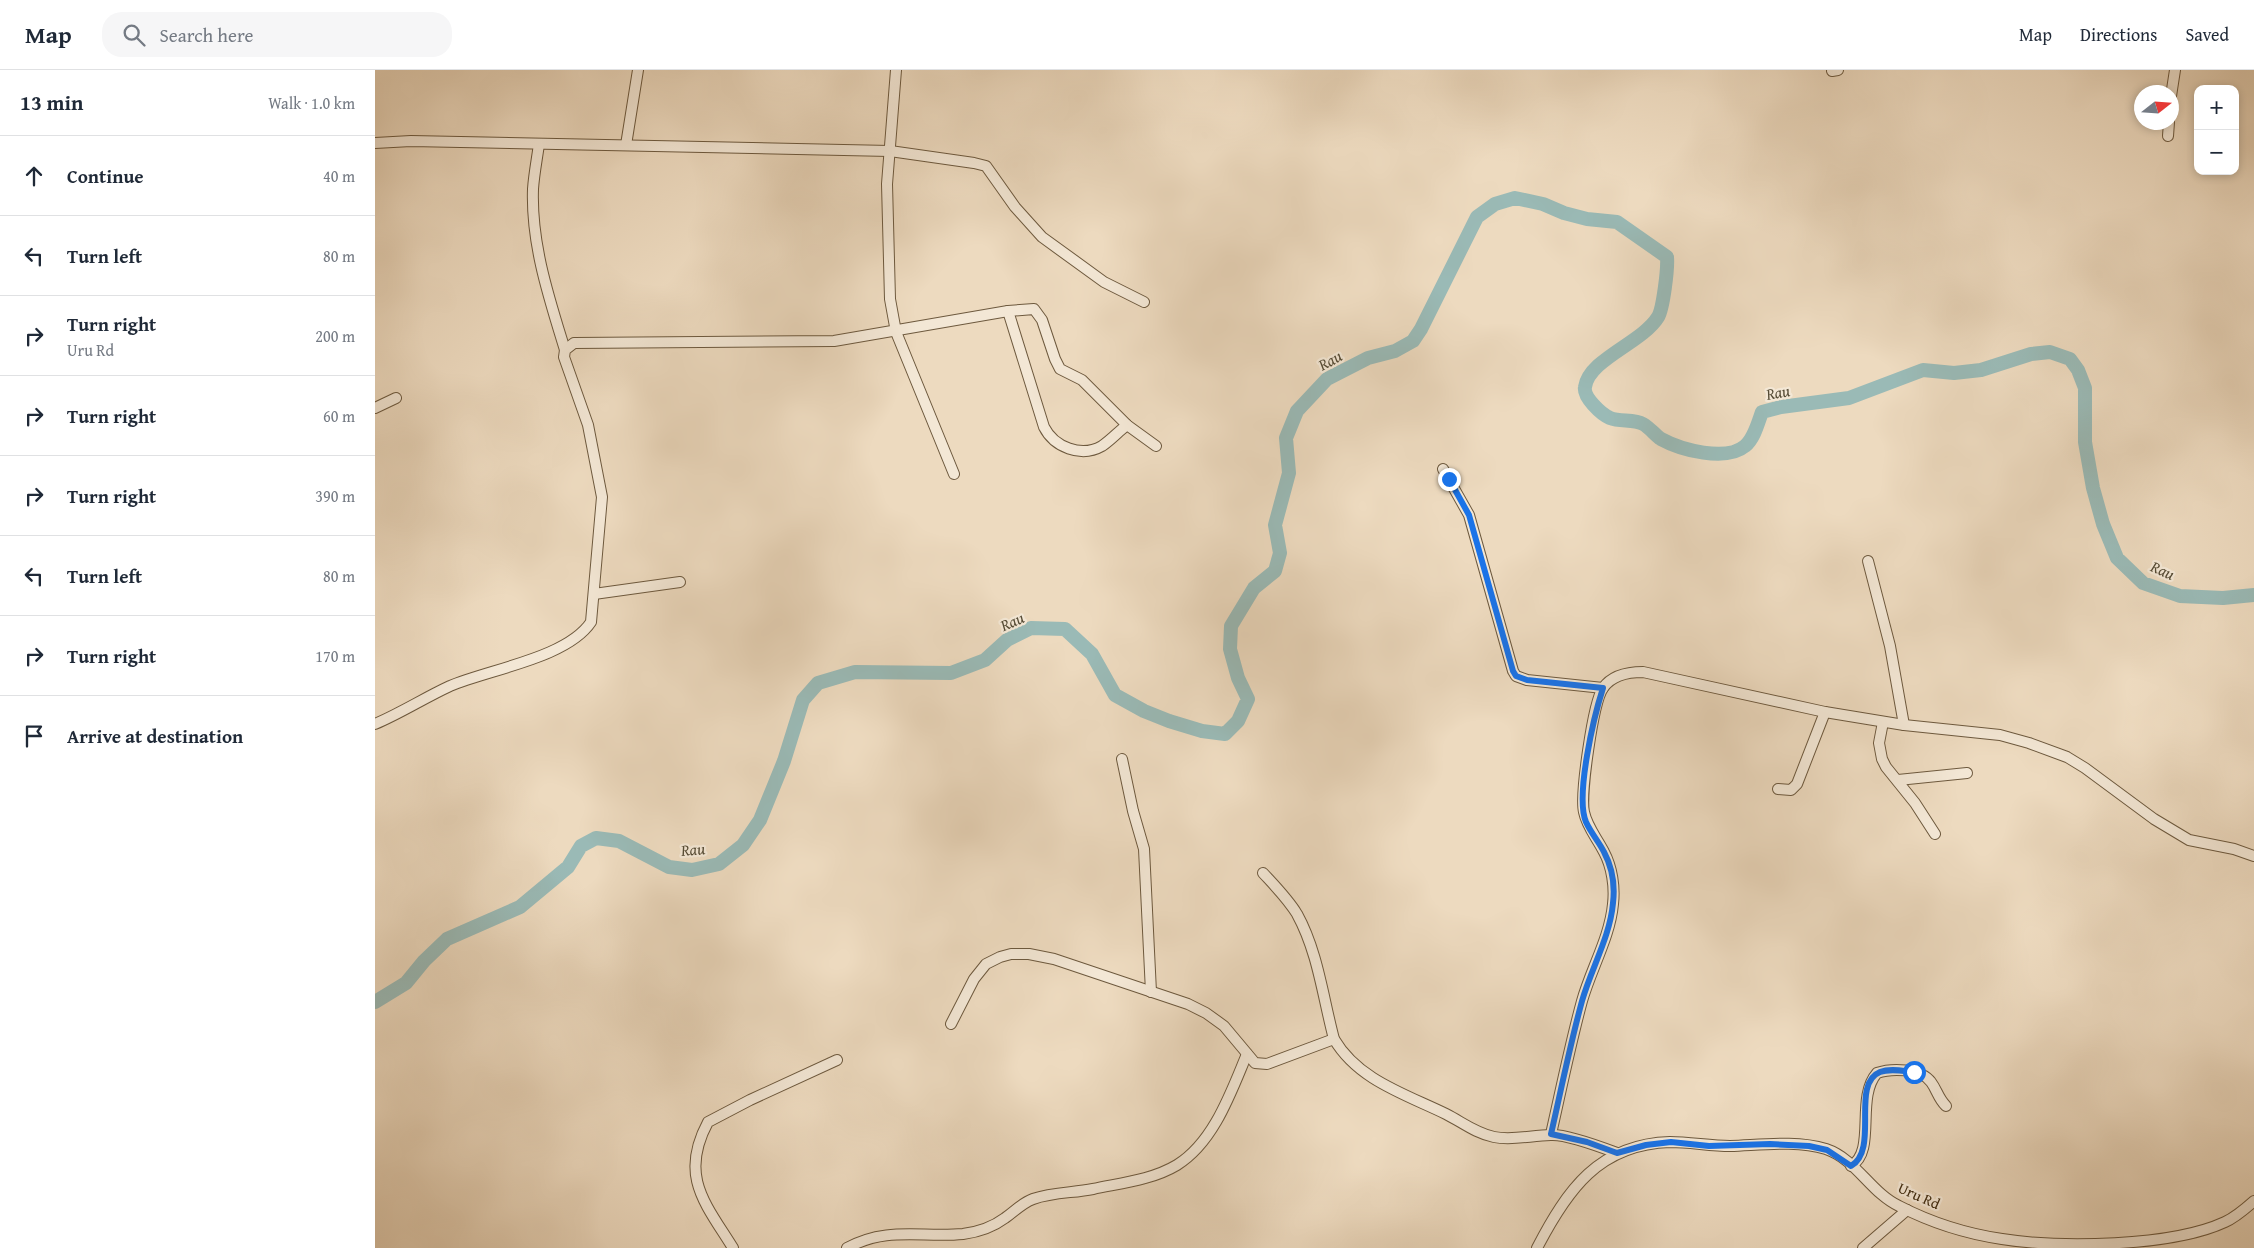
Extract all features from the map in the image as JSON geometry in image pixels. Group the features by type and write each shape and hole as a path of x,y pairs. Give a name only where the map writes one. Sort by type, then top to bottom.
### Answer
{"street":[{"path":"626,145 637,70"},
{"path":"897,70 887,184 888,268 896,332 954,474"},
{"path":"2173,85 2175,70"},
{"path":"2168,130 2168,136"},
{"path":"375,143 411,141 890,151 963,160 986,166 1015,207 1043,236 1104,282 1144,302"},
{"path":"375,724 396,716 452,686 555,650 584,632 591,622 602,498 588,425 565,357 565,350 548,297 538,252 533,213 533,188 539,144"},
{"path":"565,350 574,343 834,341 896,332 1008,311 1031,309 1036,311 1042,320 1055,360 1060,369 1082,380 1127,424 1156,446"},
{"path":"1008,311 1049,436 1058,444 1072,450 1089,450 1101,446 1127,424"},
{"path":"375,408 396,398"},
{"path":"1443,469 1469,515 1516,676 1527,680 1603,688"},
{"path":"1868,561 1890,646 1904,724"},
{"path":"594,594 680,582"},
{"path":"1551,1134 1582,1000 1610,921 1613,904 1611,870 1605,854 1586,822 1583,808 1585,779 1595,716 1603,688 1617,677 1629,672 1643,672 1825,712 1883,722 2000,735 2047,748 2085,768 2154,819 2189,840 2234,849 2254,856"},
{"path":"1778,789 1791,790 1797,784 1825,712"},
{"path":"1883,722 1880,750 1887,768 1898,780 1935,834"},
{"path":"1122,759 1146,864 1151,992"},
{"path":"1898,780 1967,773"},
{"path":"1263,873 1285,896 1297,913 1307,934 1334,1039 1343,1054 1365,1074 1448,1115 1474,1131 1494,1137 1510,1138 1551,1134 1587,1142 1617,1153"},
{"path":"951,1024 974,978 986,964 1011,954 1029,954 1054,959 1188,1004 1224,1026 1255,1063 1267,1064 1334,1039"},
{"path":"847,1248 874,1237 901,1234 963,1234 978,1231 998,1223 1020,1205 1049,1194 1089,1190 1153,1176 1177,1165 1193,1152 1212,1128 1230,1095 1247,1054"},
{"path":"733,1248 705,1204 696,1178 696,1162 699,1147 709,1122 742,1104 837,1060"},
{"path":"1851,1166 1857,1162 1863,1152 1867,1092 1871,1079 1877,1073 1893,1070 1914,1072 1925,1076 1931,1081 1939,1098 1946,1106"},
{"name":"Uru Rd","path":"1537,1248 1555,1214 1571,1191 1593,1168 1617,1153 1646,1145 1671,1142 1709,1146 1794,1145 1827,1150 1851,1166 1882,1195 1907,1210 2003,1244 2061,1244 2152,1240 2191,1233 2224,1223 2254,1201"},
{"path":"1863,1248 1907,1210"}],"waterway":[{"name":"Rau","path":"375,1002 406,983 424,961 447,939 520,907 568,867 581,846 596,838 619,841 669,867 692,870 719,864 743,845 760,820 784,761 803,700 818,683 855,672 951,673 985,660 1007,640 1031,628 1065,629 1092,654 1115,695 1144,711 1169,721 1202,731 1225,734 1238,721 1248,699 1238,678 1230,649 1231,626 1254,588 1275,571 1280,553 1275,525 1289,473 1286,438 1297,411 1327,379 1368,358 1395,351 1413,341 1421,329 1477,217 1495,204 1515,198 1543,204 1564,213 1587,219 1617,222 1667,257 1665,288 1658,317 1640,335 1596,368 1589,377 1585,387 1590,400 1602,413 1610,418 1639,422 1661,439 1680,447 1703,453 1727,453 1737,451 1748,443 1762,412 1781,407 1849,398 1923,370 1954,373 1981,370 2031,354 2050,352 2070,359 2078,370 2085,388 2085,442 2093,488 2103,524 2117,558 2143,583 2180,596 2223,598 2254,595"}],"route":[{"path":"1449,479 1469,515 1509,661 1516,676 1527,680 1603,688 1595,716 1583,794 1583,808 1586,822 1605,854 1611,870 1614,888 1613,904 1610,921 1582,1000 1551,1134 1587,1142 1617,1153 1646,1145 1671,1142 1709,1146 1770,1144 1809,1146 1835,1153 1851,1166 1857,1162 1863,1152 1865,1109 1871,1079 1877,1073 1883,1071 1914,1072"}]}
